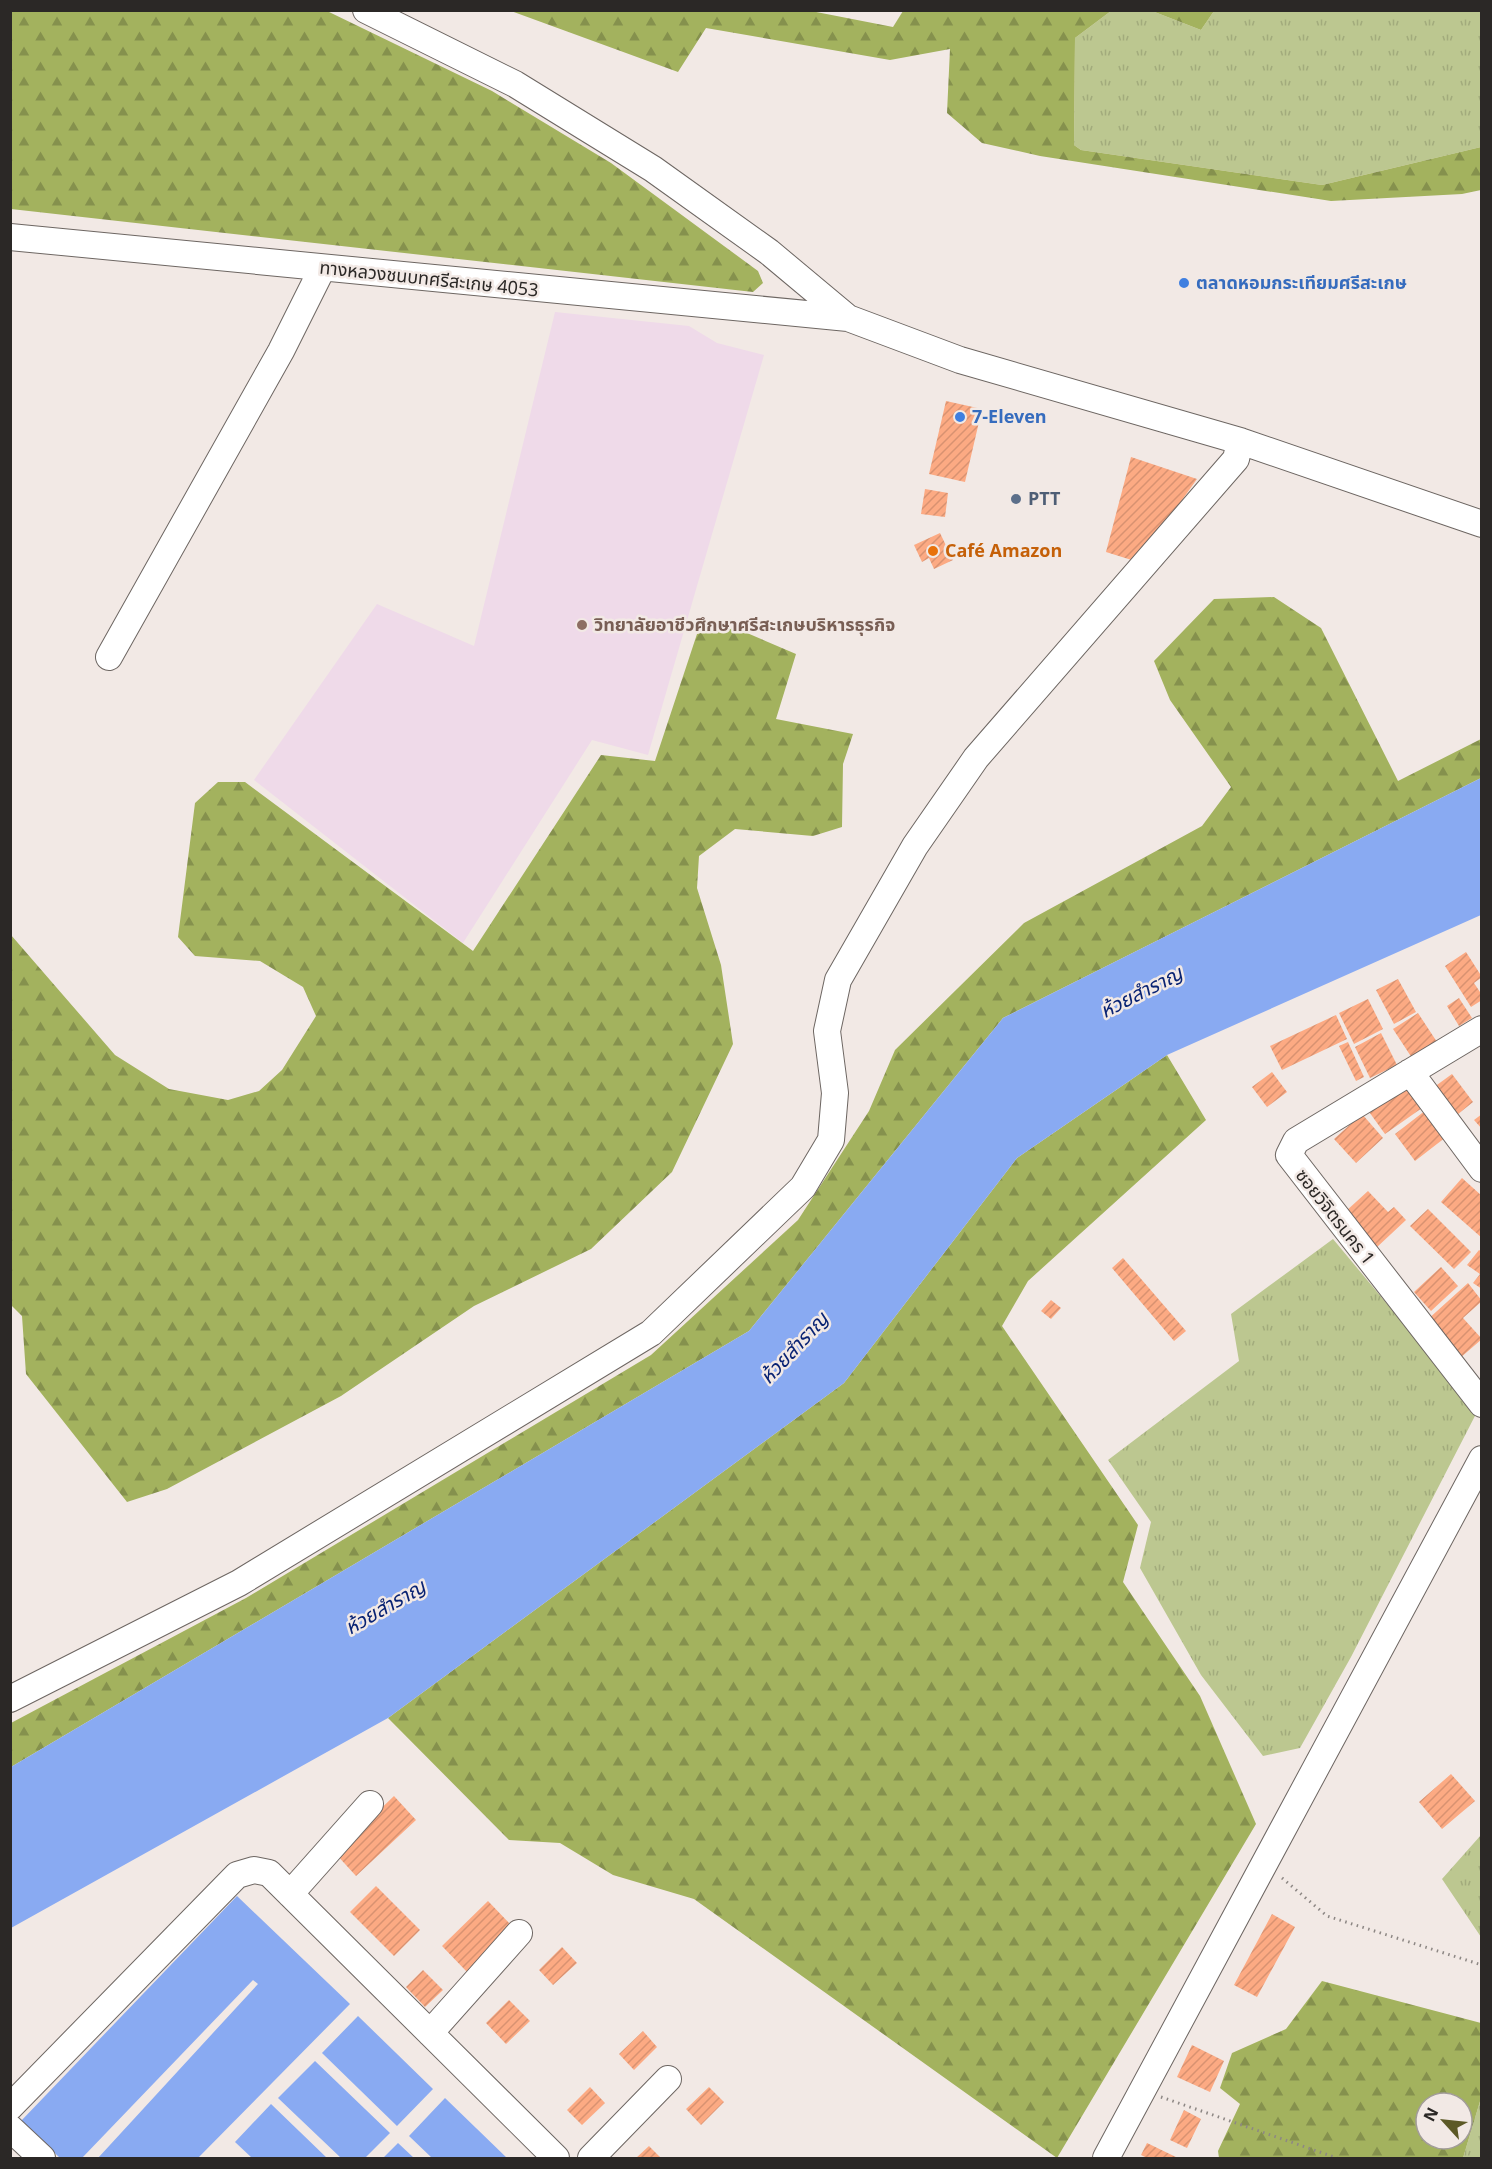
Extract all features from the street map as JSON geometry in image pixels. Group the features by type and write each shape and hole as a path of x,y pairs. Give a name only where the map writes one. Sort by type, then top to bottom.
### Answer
{"street":[{"path":"366,10 515,84 653,169 769,252 848,318 960,360 1240,441 1482,524"},
{"name":"ทางหลวงชนบทศรีสะเกษ 4053","path":"10,237 848,318"},
{"path":"109,657 281,351 322,268"},
{"path":"10,1699 239,1583 651,1333 803,1187 831,1140 835,1093 827,1031 838,980 915,846 976,758 1236,459 1240,441"},
{"name":"ซอยวิจิตรนคร 1","path":"1482,1029 1296,1141 1289,1155 1482,1404"},
{"path":"1410,1072 1482,1169"},
{"path":"1106,2158 1482,1459"},
{"path":"290,1894 370,1804"},
{"path":"10,2107 237,1875 254,1870 269,1873 556,2158"},
{"path":"430,2033 519,1933"},
{"path":"591,2158 668,2079"},
{"path":"10,2128 42,2158"}],"path":[{"path":"1265,1863 1327,1916 1482,1965"},
{"path":"1143,2090 1337,2158"}],"shaded area":[{"name":"วิทยาลัยอาชีวศึกษาศรีสะเกษบริหารธุรกิจ","path":"555,312 689,326 717,343 764,355 648,755 592,740 463,943 254,780 377,604 474,646"}],"green space":[{"path":"11,10 327,11 492,91 611,163 758,271 763,283 753,292 11,209"},
{"path":"806,10 893,27 903,11 1111,11 1075,38 1074,145 1081,150 1322,185 1481,147 1481,190 1462,194 1331,201 1040,156 982,143 947,113 950,49 890,60 706,28 678,72 511,11"},
{"path":"1111,11 1152,11 1201,30 1214,11 1481,11 1481,147 1322,185 1081,150 1074,145 1075,38"},
{"path":"1152,11 1214,11 1201,30"},
{"path":"1274,597 1321,628 1398,781 1481,739 1481,778 1003,1018 749,1331 11,1767 11,1723 246,1598 651,1355 798,1220 869,1111 895,1050 1024,923 1202,826 1231,787 1170,700 1154,661 1214,599"},
{"path":"726,624 796,654 776,719 853,734 843,764 842,827 813,836 735,829 699,856 697,888 721,965 733,1044 672,1172 591,1249 474,1306 341,1396 167,1489 127,1502 26,1374 22,1316 11,1305 11,935 115,1055 169,1089 228,1100 259,1091 282,1070 316,1016 303,987 260,961 195,956 178,937 195,803 218,782 245,782 473,951 601,755 655,761 697,634"},
{"path":"1167,1055 1206,1120 1028,1281 1002,1326 1138,1525 1123,1582 1200,1696 1256,1824 1057,2158 694,1899 613,1875 560,1843 509,1840 388,1718 844,1383 1017,1158"},
{"path":"1333,1239 1477,1412 1351,1657 1300,1748 1263,1756 1201,1675 1140,1568 1151,1522 1108,1460 1239,1361 1231,1314"},
{"path":"1481,1835 1481,1937 1442,1879"},
{"path":"1322,1981 1481,2023 1481,2098 1474,2121 1474,2091 1414,2091 1414,2151 1465,2151 1463,2158 1219,2158 1218,2151 1240,2104 1220,2088 1232,2053 1286,2029"},
{"path":"1481,2098 1481,2158 1463,2158 1465,2151 1474,2151 1474,2121"}],"water":[{"name":"ห้วยสำราญ","path":"1481,778 1481,915 1167,1055 1017,1158 844,1383 388,1718 11,1928 11,1767 749,1331 1003,1018"},
{"path":"237,1896 350,2004 198,2158 98,2158 258,1984 253,1980 82,2158 60,2158 21,2121"},
{"path":"358,2016 433,2089 397,2126 322,2053"},
{"path":"315,2061 390,2133 365,2158 341,2158 278,2098"},
{"path":"445,2098 507,2158 432,2158 409,2136"},
{"path":"271,2104 327,2158 252,2158 235,2142"},
{"path":"398,2143 414,2158 383,2158"}],"building":[{"path":"946,401 982,409 965,482 929,474"},
{"path":"1131,457 1197,479 1138,562 1106,552"},
{"path":"925,489 948,493 945,517 921,514"},
{"name":"Café Amazon","path":"940,533 953,560 934,569 929,558 922,562 914,545"},
{"path":"1466,952 1482,977 1474,983 1482,995 1482,1000 1471,1007 1445,966"},
{"path":"1398,979 1416,1012 1394,1024 1376,990"},
{"path":"1459,998 1472,1018 1459,1026 1447,1006"},
{"path":"1368,999 1383,1029 1354,1044 1339,1013"},
{"path":"1418,1013 1437,1042 1412,1058 1393,1029"},
{"path":"1336,1015 1347,1039 1282,1070 1270,1046"},
{"path":"1381,1033 1397,1065 1370,1078 1355,1047"},
{"path":"1348,1042 1364,1077 1356,1081 1339,1046"},
{"path":"1272,1072 1287,1092 1267,1107 1252,1087"},
{"path":"1452,1074 1473,1102 1452,1119 1430,1090"},
{"path":"1404,1082 1422,1108 1385,1134 1367,1109"},
{"path":"1426,1110 1446,1137 1415,1161 1395,1134"},
{"path":"1362,1114 1383,1138 1356,1163 1334,1139"},
{"path":"1482,1114 1482,1129 1474,1120"},
{"path":"1462,1178 1482,1196 1482,1238 1441,1202"},
{"path":"1368,1191 1388,1212 1394,1207 1406,1220 1376,1248 1345,1212"},
{"path":"1428,1209 1471,1252 1454,1269 1410,1226"},
{"path":"1479,1250 1482,1252 1482,1289 1473,1283 1480,1274 1467,1265"},
{"path":"1123,1258 1186,1331 1174,1341 1112,1268"},
{"path":"1441,1267 1458,1286 1431,1311 1414,1292"},
{"path":"1468,1283 1482,1301 1463,1318 1482,1339 1460,1358 1426,1321"},
{"path":"1051,1300 1061,1308 1051,1319 1041,1311"},
{"path":"1451,1774 1475,1801 1442,1829 1419,1802"},
{"path":"394,1796 416,1820 356,1876 335,1853"},
{"path":"376,1886 420,1930 394,1956 350,1912"},
{"path":"488,1901 513,1927 467,1972 442,1946"},
{"path":"1272,1914 1295,1927 1257,1997 1234,1985"},
{"path":"562,1947 577,1963 553,1985 539,1970"},
{"path":"423,1970 443,1990 425,2007 406,1987"},
{"path":"509,2000 530,2021 506,2044 486,2023"},
{"path":"643,2031 657,2047 634,2070 619,2054"},
{"path":"1192,2045 1224,2061 1210,2092 1177,2077"},
{"path":"590,2087 605,2103 582,2125 567,2110"},
{"path":"709,2087 724,2102 701,2125 686,2109"},
{"path":"1184,2110 1201,2119 1187,2148 1170,2140"},
{"path":"1147,2143 1178,2158 1147,2158 1141,2155"},
{"path":"649,2146 661,2158 636,2158"}],"place":[{"name":"ตลาดหอมกระเทียมศรีสะเกษ","path":"1184,283"},
{"name":"7-Eleven","path":"960,417"},
{"name":"PTT","path":"1016,499"},
{"name":"Café Amazon","path":"933,551"},
{"name":"วิทยาลัยอาชีวศึกษาศรีสะเกษบริหารธุรกิจ","path":"582,625"}]}
